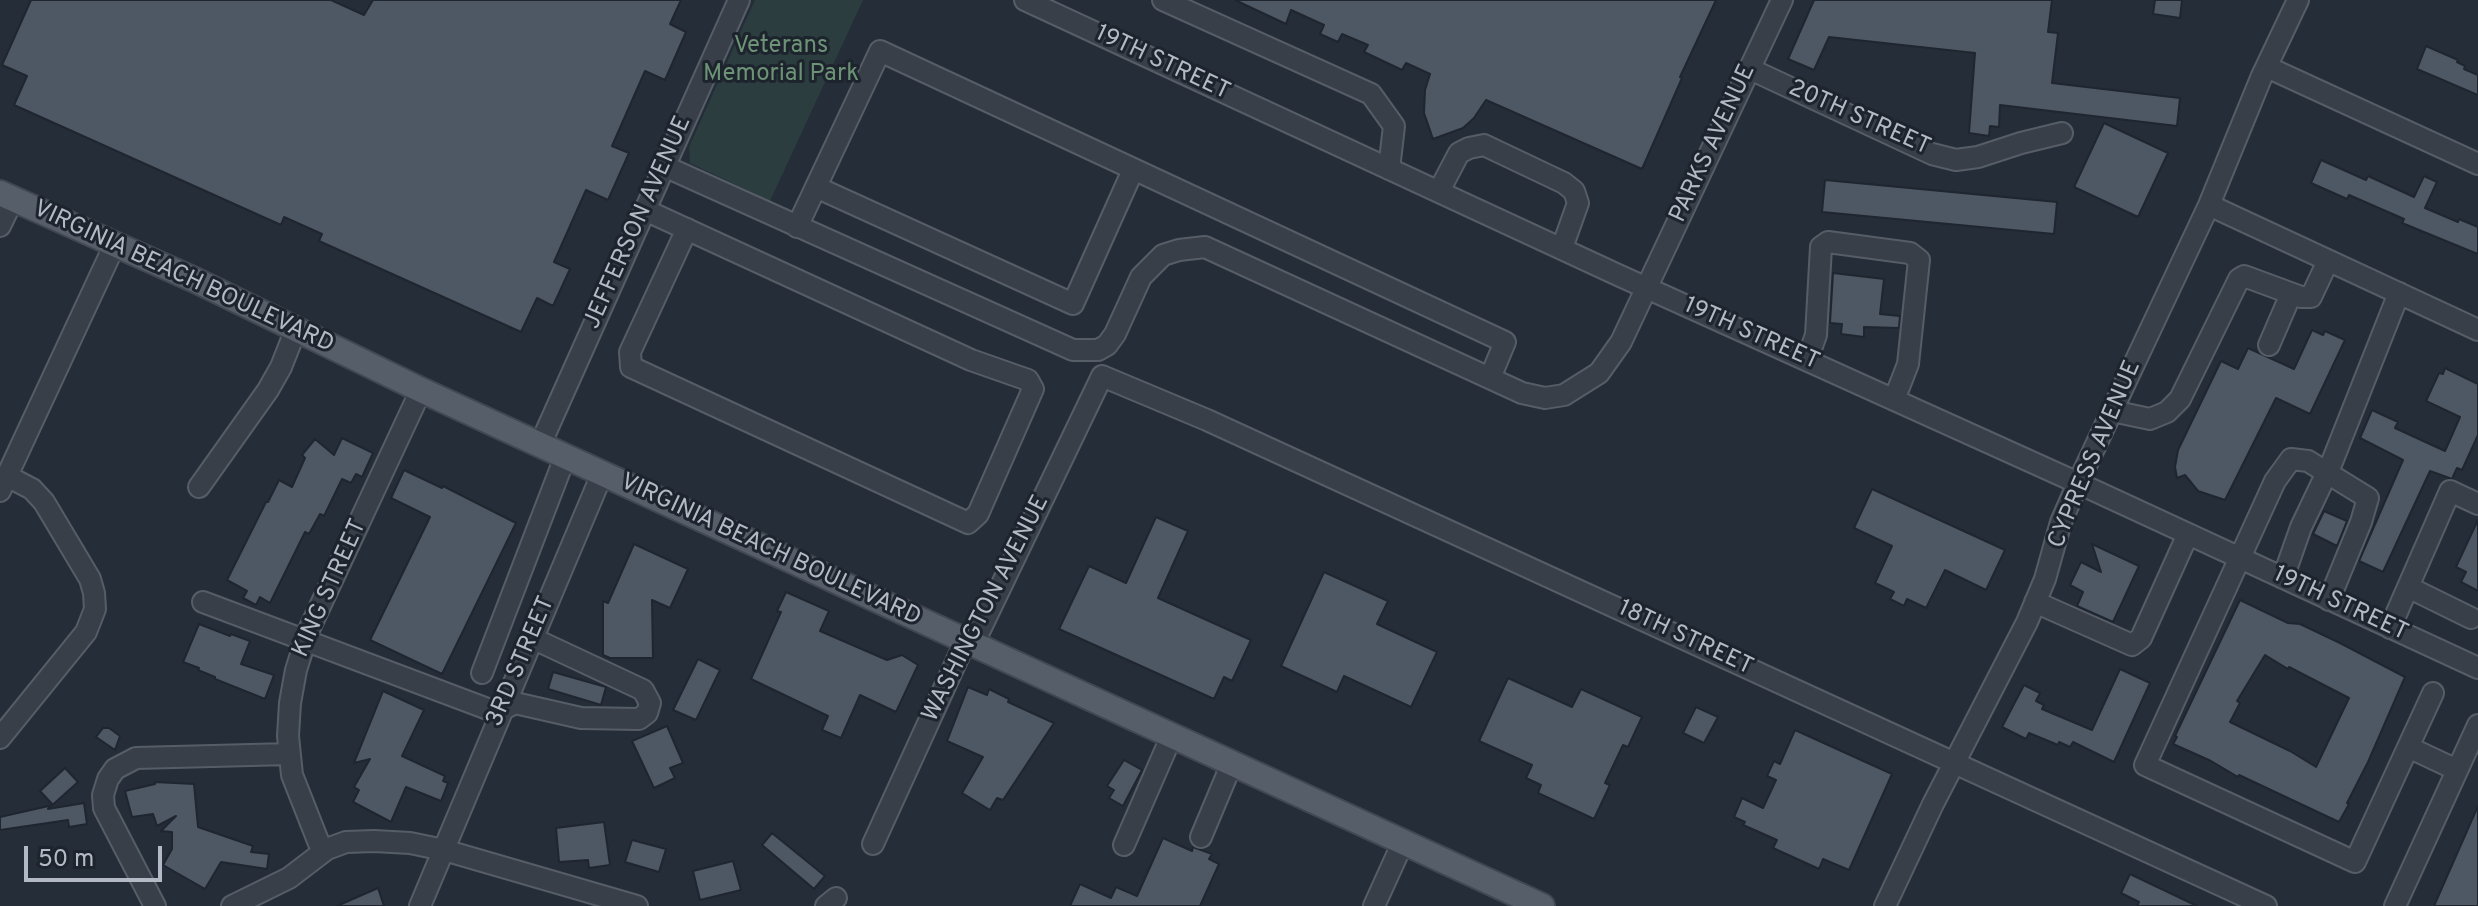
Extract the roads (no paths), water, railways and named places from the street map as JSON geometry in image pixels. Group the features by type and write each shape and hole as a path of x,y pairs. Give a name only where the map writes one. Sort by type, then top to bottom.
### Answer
{"main road":[{"name":"VIRGINIA BEACH BOULEVARD","path":"6,196 1542,906"}],"street":[{"name":"JEFFERSON AVENUE","path":"540,445 739,0"},
{"name":"19TH STREET","path":"1025,0 2478,668"},
{"path":"1163,0 1371,94 1394,126 1389,169"},
{"name":"PARKS AVENUE","path":"664,166 1073,350 1098,350 1107,345 1150,265 1163,255 1205,247 1522,393 1545,398 1564,395 1582,385 1599,373 1612,357 1782,0"},
{"name":"CYPRESS AVENUE","path":"1885,906 2035,602 2045,579 2061,522 2078,483 2209,205 2298,0"},
{"path":"797,227 880,51 1505,342 1490,378"},
{"path":"2267,67 2478,164"},
{"name":"20TH STREET","path":"1750,69 1932,154 1956,160 1978,157 2062,133"},
{"path":"1439,191 1459,153 1484,145 1564,183 1574,191 1578,203 1562,248"},
{"path":"816,187 1073,304 1133,170"},
{"path":"0,226 6,196"},
{"path":"2209,205 2478,330"},
{"path":"645,210 687,229 971,360 1028,380 1033,389 978,514 968,523 631,367 630,352 687,229"},
{"path":"1807,360 1816,335 1821,247 1828,242 1910,253 1919,260 1908,364 1894,400"},
{"path":"0,738 86,632 95,609 90,579 44,502 32,489 4,484 115,244"},
{"path":"2112,411 2150,419 2167,412 2180,399 2239,279 2244,276 2291,294 2311,297 2328,261"},
{"path":"2283,578 2301,527 2327,472 2399,293"},
{"path":"2269,345 2291,294"},
{"path":"199,487 268,390 296,329"},
{"name":"WASHINGTON AVENUE","path":"873,844 962,649 978,634 1102,376"},
{"name":"18TH STREET","path":"1102,376 1221,426 2266,906"},
{"name":"KING STREET","path":"322,851 292,775 289,754 290,703 304,641 421,390"},
{"path":"482,673 565,457"},
{"path":"2329,600 2368,498 2308,461 2291,459 2275,481 2145,765 2355,862 2433,693"},
{"name":"3RD STREET","path":"420,906 602,474"},
{"path":"2390,628 2450,491 2478,504"},
{"path":"2035,602 2132,645 2141,638 2188,534"},
{"path":"2408,587 2471,618"},
{"path":"203,602 493,711 515,703 581,718 639,719 647,713 650,703 643,690 532,638"},
{"path":"2395,906 2478,725"},
{"path":"1124,845 1172,735"},
{"path":"2408,747 2457,770"},
{"path":"155,906 104,808 103,795 115,769 136,758 289,754"},
{"path":"1201,837 1232,763"},
{"path":"232,906 289,878 322,851 346,842 374,841 410,843 444,850 588,899 637,906"},
{"path":"1374,906 1403,842"}],"park label":[{"name":"Veterans Memorial Park","path":"781,61"}]}
